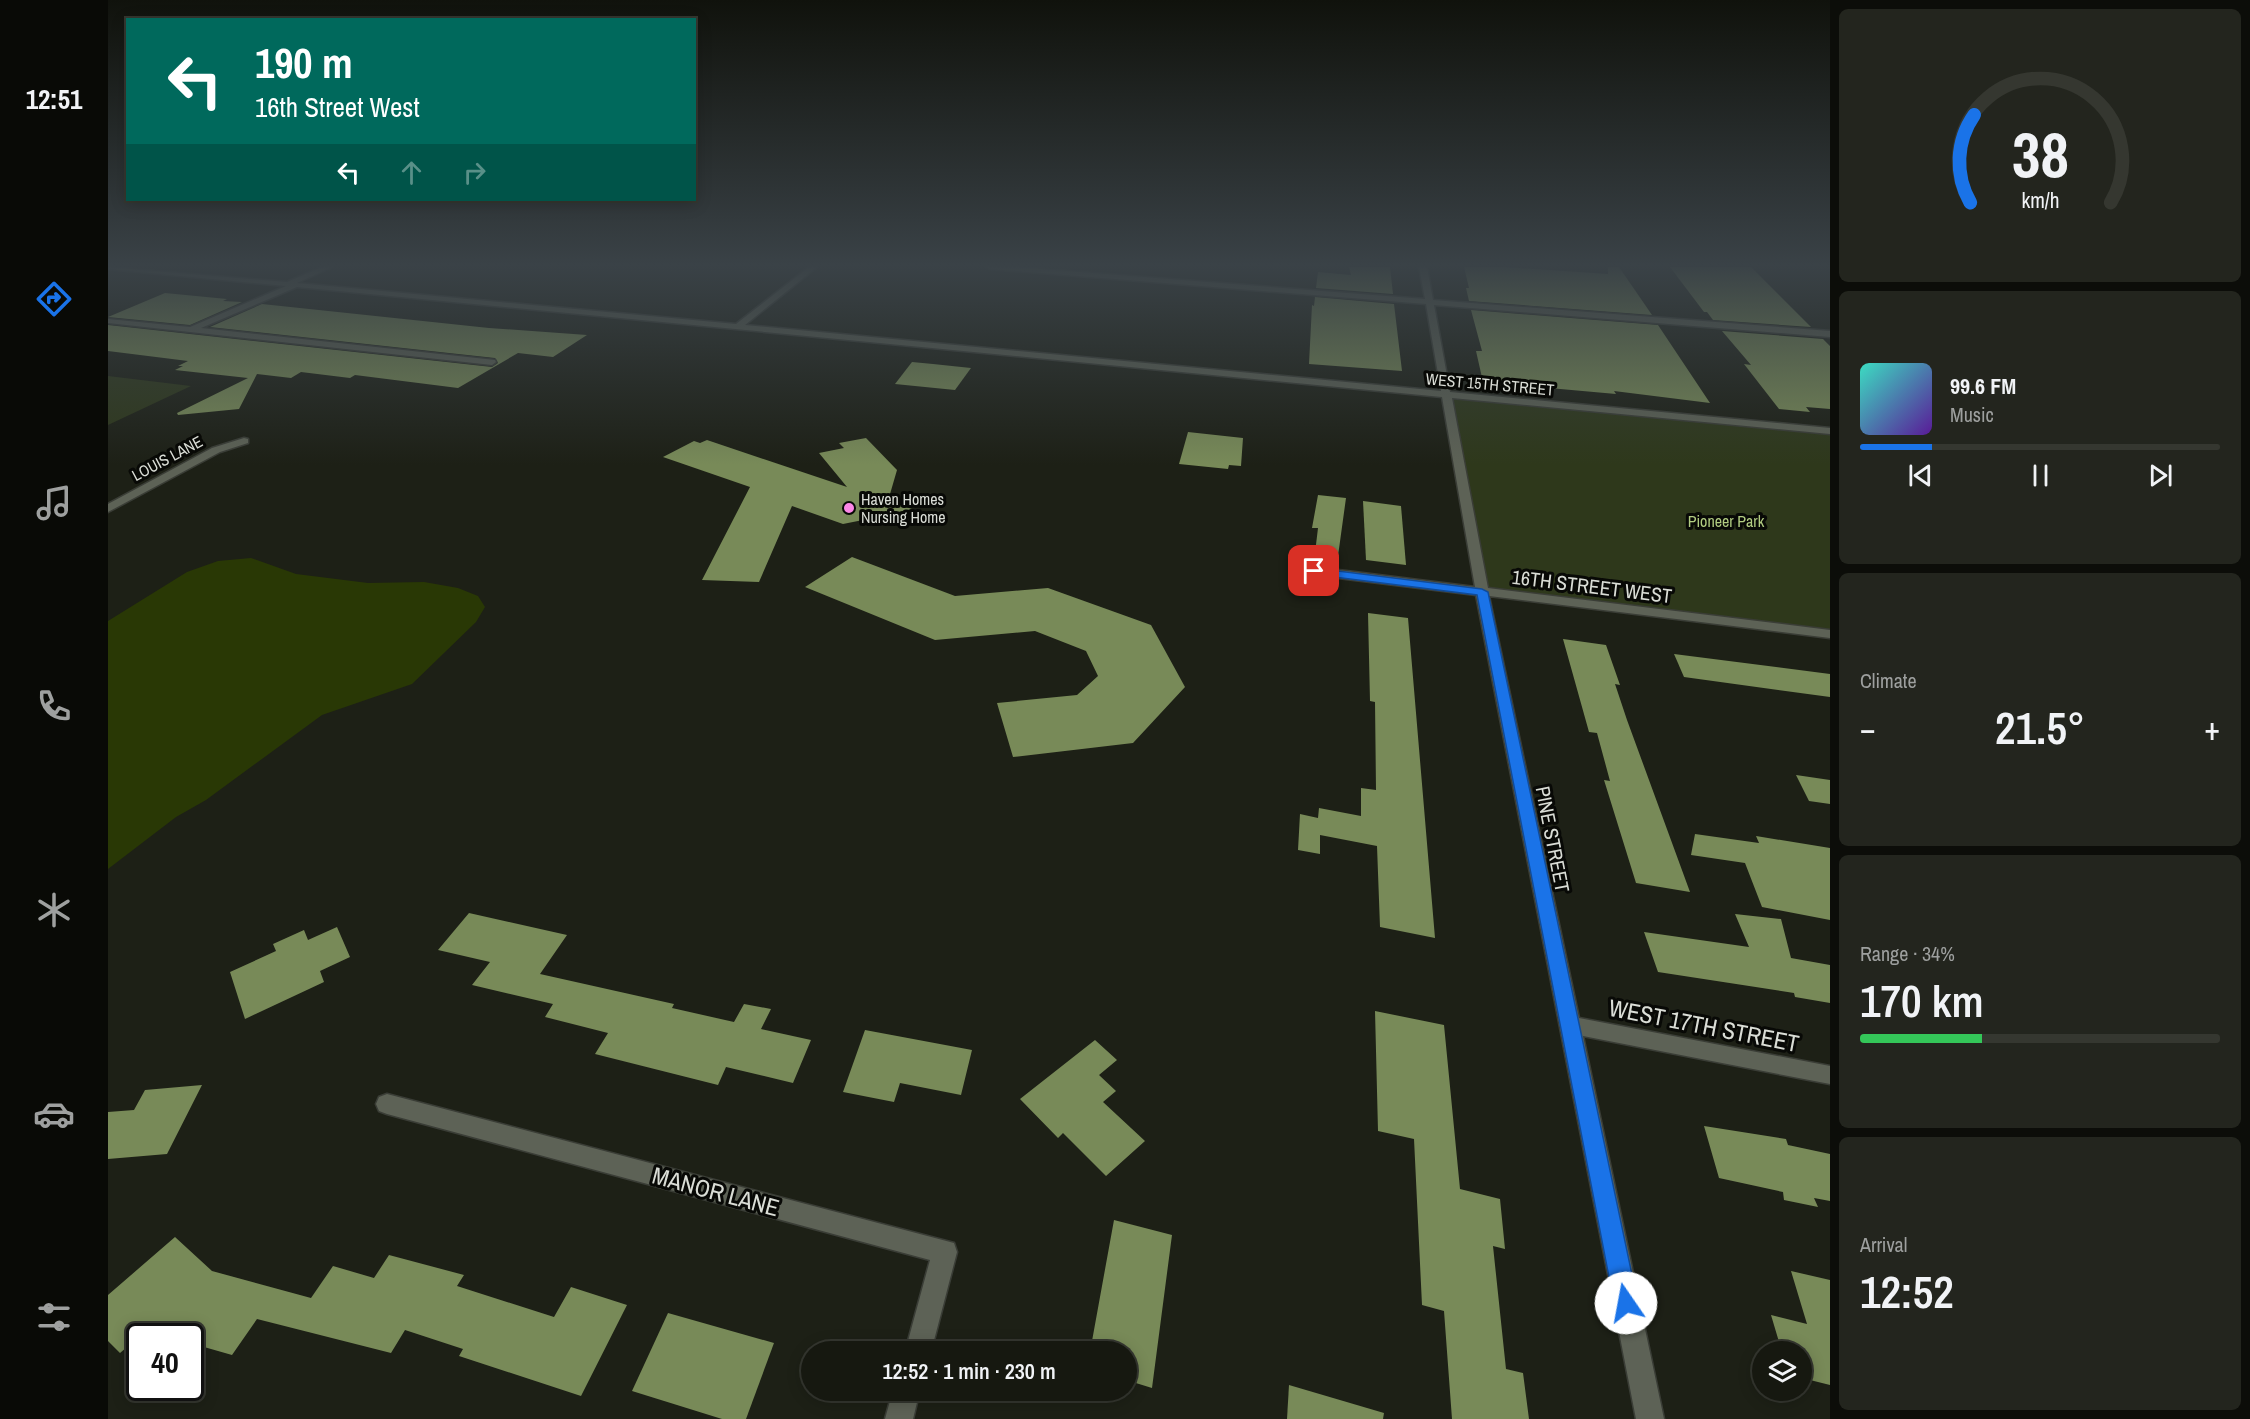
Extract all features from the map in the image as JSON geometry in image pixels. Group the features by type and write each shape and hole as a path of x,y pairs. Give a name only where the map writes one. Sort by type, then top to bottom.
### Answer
{"street":[{"path":"221,333 492,362"},
{"name":"WEST 15TH STREET","path":"803,333 1830,431"},
{"name":"PINE STREET","path":"1434,333 1482,592 1650,1419"},
{"name":"LOUIS LANE","path":"108,509 216,450 244,441"},
{"name":"16TH STREET WEST","path":"1314,571 1830,634"},
{"name":"WEST 17TH STREET","path":"1569,1025 1830,1075"},
{"name":"MANOR LANE","path":"387,1104 945,1252 921,1341"},
{"path":"899,1419 904,1401"}],"green space":[{"path":"108,376 191,386 108,425"},
{"name":"Pioneer Park","path":"1446,395 1830,431 1830,634 1482,592"}],"shaded area":[{"path":"251,558 296,574 368,583 424,582 458,588 478,596 485,607 476,622 412,684 322,715 206,800 176,817 108,869 108,621 187,572 218,561"}],"building":[{"path":"108,333 183,333 492,367 498,363 495,358 267,333 587,335 553,357 518,353 458,388 355,375 350,378 301,372 291,378 257,374 239,409 178,415 177,413 248,378 175,370 188,361 108,351"},
{"path":"1311,333 1397,333 1402,371 1309,364"},
{"path":"1477,333 1663,333 1710,403 1614,391 1616,394 1483,382 1476,351 1482,351"},
{"path":"1724,333 1823,339 1830,346 1830,409 1806,407 1810,412 1779,409 1744,364 1751,365"},
{"path":"912,362 971,368 955,390 895,384"},
{"path":"1188,432 1243,438 1241,466 1229,465 1228,469 1179,464"},
{"name":"Haven Homes Nursing Home","path":"866,438 897,470 888,501 912,509 883,515 880,526 873,518 843,524 792,506 759,582 702,580 750,487 663,457 694,441 700,443 707,440 847,487 819,453 844,448 839,443"},
{"path":"1318,495 1346,498 1338,556 1315,553 1318,528 1312,528"},
{"path":"1363,501 1401,506 1406,565 1366,560"},
{"path":"852,557 955,596 1048,588 1151,625 1185,687 1133,743 1013,757 997,703 1077,695 1098,676 1086,651 1035,631 935,640 805,587"},
{"path":"1368,613 1408,618 1435,938 1380,927 1377,846 1320,835 1320,854 1298,850 1300,814 1318,818 1319,808 1361,816 1361,788 1376,790 1375,702 1370,701"},
{"path":"1563,639 1606,645 1620,685 1615,684 1627,720 1690,892 1636,883 1604,780 1610,781 1597,733 1589,732"},
{"path":"1674,654 1830,674 1830,697 1684,677"},
{"path":"1796,775 1830,780 1830,804 1809,801"},
{"path":"1695,834 1759,843 1756,836 1830,848 1830,920 1762,907 1745,863 1691,855"},
{"path":"469,913 567,935 540,974 674,1004 672,1008 734,1022 744,1004 771,1009 761,1029 811,1040 793,1083 726,1067 718,1085 595,1054 608,1033 545,1017 553,1004 472,985 490,962 438,950"},
{"path":"1735,914 1781,919 1791,958 1830,965 1830,1003 1795,997 1794,993 1658,972 1644,932 1749,947"},
{"path":"337,927 350,957 320,971 324,982 245,1019 230,972 276,951 273,944 304,930 308,940"},
{"path":"1375,1011 1444,1025 1460,1189 1500,1199 1505,1249 1493,1246 1506,1369 1523,1373 1529,1419 1452,1419 1444,1311 1422,1305 1414,1139 1378,1131"},
{"path":"865,1030 972,1050 961,1095 900,1083 894,1102 843,1092"},
{"path":"1095,1040 1117,1060 1099,1075 1116,1091 1103,1102 1145,1141 1106,1176 1063,1133 1058,1138 1020,1099"},
{"path":"202,1085 167,1154 108,1159 108,1112 134,1110 145,1090"},
{"path":"1704,1126 1786,1139 1788,1145 1830,1154 1830,1201 1814,1198 1818,1207 1784,1200 1783,1192 1719,1178"},
{"path":"1114,1220 1172,1235 1152,1388 1137,1383 1137,1341 1092,1341"},
{"path":"175,1237 212,1271 311,1298 333,1266 374,1278 389,1255 464,1275 457,1286 554,1317 571,1287 627,1305 581,1396 459,1356 463,1349 405,1330 391,1353 257,1319 232,1355 204,1347 204,1323 126,1323 126,1348 120,1353 108,1341 108,1295"},
{"path":"1791,1271 1830,1280 1830,1385 1812,1380 1812,1341 1779,1341 1771,1315 1807,1324"},
{"path":"668,1313 774,1343 746,1419 722,1419 632,1391"},
{"path":"1289,1385 1384,1413 1383,1419 1287,1419"}],"place":[{"name":"Haven Homes Nursing Home","path":"849,508"}],"route":[{"path":"1314,571 1482,592 1626,1303"}]}
